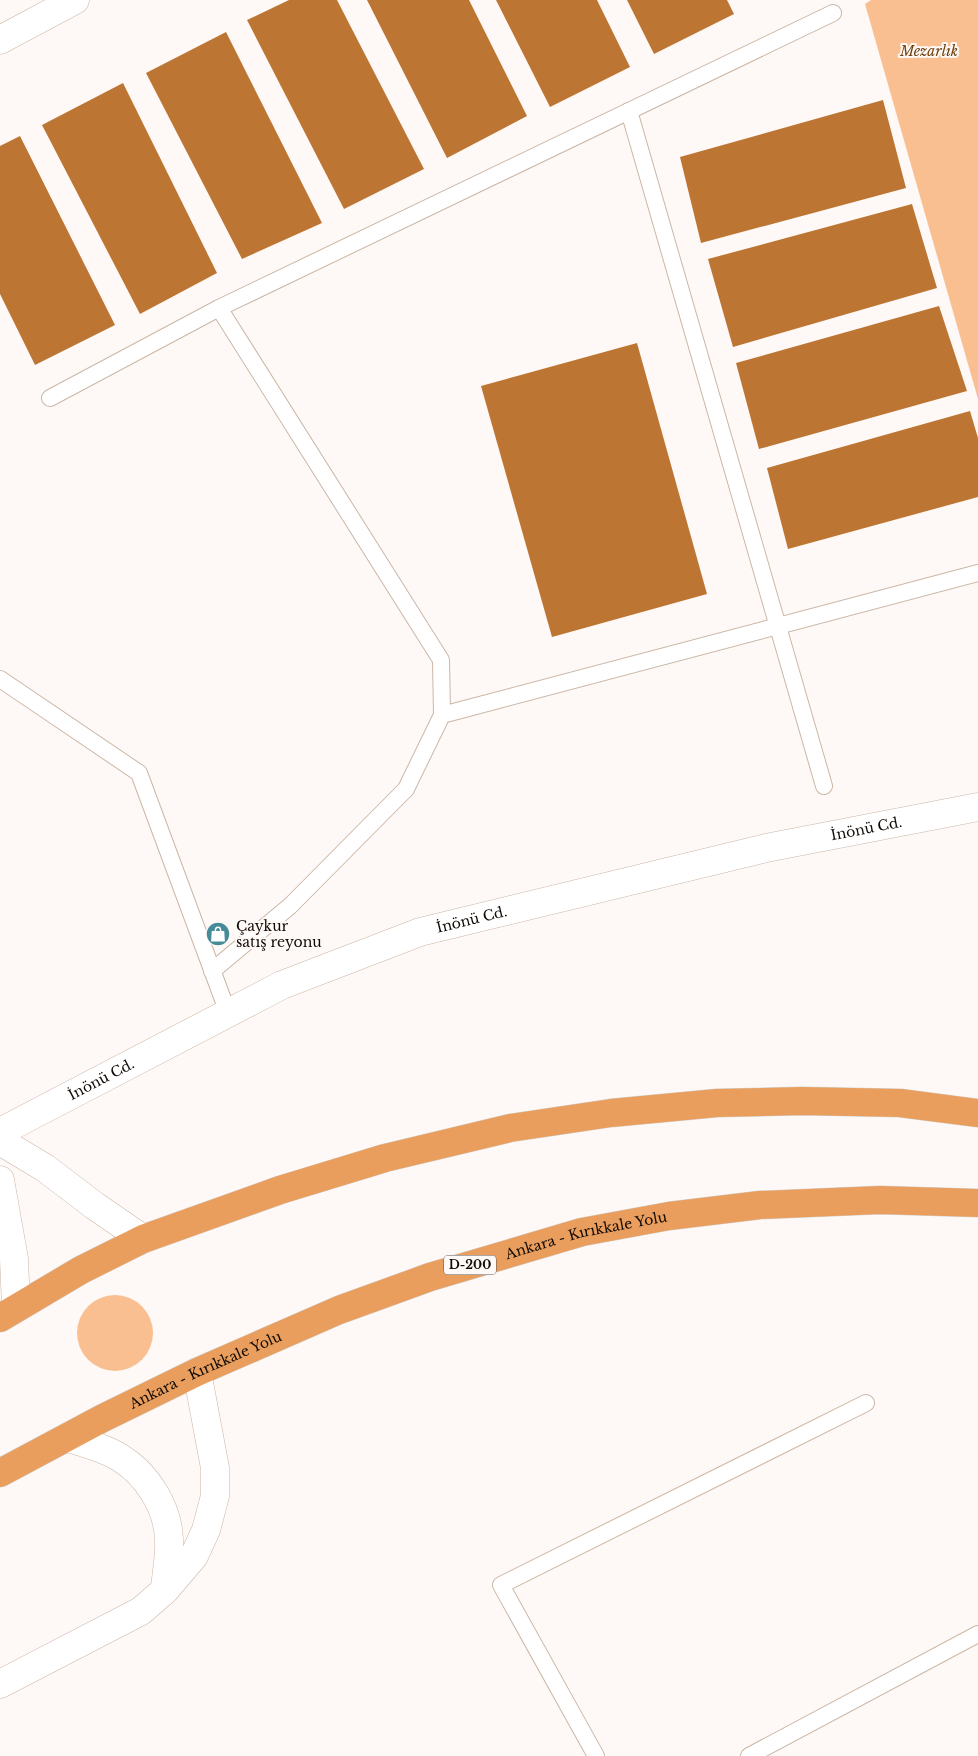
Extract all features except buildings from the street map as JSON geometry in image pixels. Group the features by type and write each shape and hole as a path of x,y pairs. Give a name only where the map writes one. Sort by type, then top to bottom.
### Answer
{"highway":[{"path":"8,1313 81,1270 144,1239 280,1190 366,1164 510,1128 611,1113 717,1103 802,1101 900,1104 978,1113"},
{"name":"Ankara - Kırıkkale Yolu","path":"0,1473 103,1418 197,1372 340,1310 440,1274 582,1232 669,1216 760,1205 880,1200 978,1203"}],"street":[{"path":"0,40 75,0"},
{"name":"İnönü Cd.","path":"0,1132 282,984 420,932 766,848 978,807"},
{"path":"0,1141 44,1168 144,1239"},
{"path":"0,1180 14,1259 8,1313"},
{"path":"0,1684 140,1611 165,1590 194,1556 206,1530 214,1496 214,1468 197,1372"},
{"path":"68,1438 95,1446 119,1457 138,1472 152,1488 164,1511 170,1540 165,1590"}],"lane":[{"path":"50,398 219,308 833,13"},
{"path":"629,111 824,786"},
{"path":"212,971 290,906 406,789 442,715 441,660 219,308"},
{"path":"442,715 978,573"},
{"path":"0,679 139,773 228,1013"},
{"path":"596,1756 501,1584 866,1403"},
{"path":"749,1756 978,1634"}],"green space":[{"name":"Mezarlık","path":"871,0 978,0 978,399 865,4"},
{"path":"108,1295 122,1295 136,1301 147,1312 153,1326 150,1348 142,1360 122,1371 108,1371 94,1365 83,1354 77,1340 77,1326 83,1312 94,1301"}],"place":[{"name":"Çaykur satış reyonu","path":"218,934"}]}
